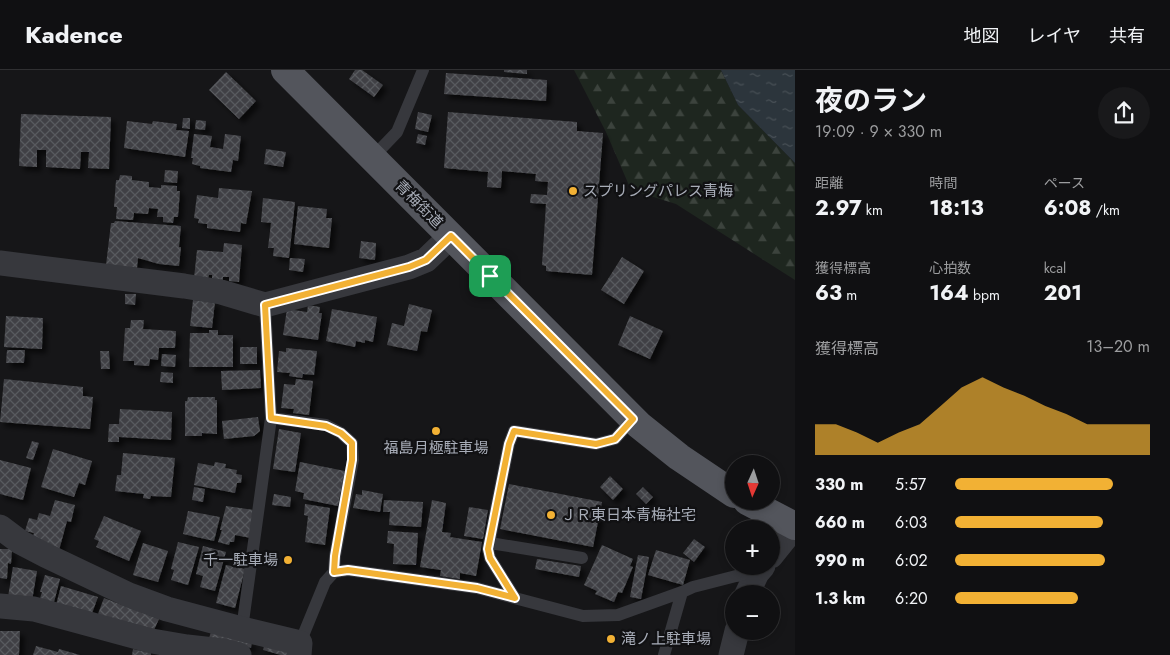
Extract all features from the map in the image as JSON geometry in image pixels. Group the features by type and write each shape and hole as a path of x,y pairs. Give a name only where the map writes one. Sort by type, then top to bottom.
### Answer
{"main road":[{"name":"青梅街道","path":"285,70 633,419 679,457 725,488"},
{"path":"764,510 795,526"}],"street":[{"path":"0,263 212,290 265,305 409,267 426,260 451,236"},
{"path":"780,545 795,526"},
{"path":"0,527 20,542 44,555 128,595 167,609 242,629 300,649"},
{"path":"0,606 34,609 152,640 239,655"},
{"path":"731,655 735,640"}],"lane":[{"path":"373,157 397,132 423,70"},
{"path":"242,629 271,418 265,305"},
{"path":"271,418 326,426 341,433 352,443 352,460 335,556 334,572 322,586 300,649"},
{"path":"515,598 490,558 488,549 509,444 514,431 596,444 615,439 633,419"},
{"path":"490,543 582,558"},
{"path":"334,572 348,570 477,588 583,616 618,615 693,587 742,575"},
{"path":"664,655 682,592"}],"green space":[{"path":"574,70 721,70 738,105 795,163 795,280 676,204 631,190 606,132"}],"water":[{"path":"721,70 795,70 795,163 738,105"}],"building":[{"path":"355,70 362,70 383,85 374,97 349,79"},
{"path":"504,70 527,70 527,74 504,72"},
{"path":"226,72 256,101 239,119 209,90"},
{"path":"446,73 547,80 546,101 444,94"},
{"path":"418,112 432,115 428,132 415,129"},
{"name":"スプリングパレス青梅","path":"448,112 577,122 577,131 603,133 592,275 546,271 546,266 542,265 546,204 530,203 531,194 547,195 548,182 535,181 536,174 502,171 501,188 487,187 488,172 444,168"},
{"path":"21,114 111,117 109,169 88,168 89,152 81,152 80,169 46,167 46,150 37,150 37,167 19,166"},
{"path":"183,118 190,118 190,129 182,128"},
{"path":"196,120 206,121 205,130 195,129"},
{"path":"127,121 152,124 153,121 177,124 176,130 189,131 185,157 124,148"},
{"path":"194,134 212,136 210,147 223,149 225,134 241,136 238,161 233,160 231,172 200,168 200,166 192,164"},
{"path":"418,134 427,136 425,145 416,143"},
{"path":"266,149 286,152 283,167 264,164"},
{"path":"165,170 178,171 177,183 164,182"},
{"path":"120,175 132,176 132,180 149,182 149,187 161,188 161,185 177,186 177,191 180,191 178,217 174,217 173,223 163,222 163,217 157,217 158,209 149,208 148,214 134,213 133,220 116,219 117,207 114,207 116,180 119,180"},
{"path":"219,188 252,191 246,224 241,223 240,232 207,228 207,224 198,223 199,219 194,218 197,195 218,198"},
{"path":"263,198 295,202 289,258 273,256 274,248 268,248 271,223 261,222"},
{"path":"298,206 327,209 326,218 332,218 329,248 294,244"},
{"path":"115,221 181,226 179,266 159,264 138,258 137,268 106,265 111,223"},
{"path":"361,241 376,243 375,260 359,258"},
{"path":"224,243 242,245 239,282 229,281 229,277 223,277 223,280 212,279 212,275 209,275 208,279 194,278 197,250 223,252"},
{"path":"622,257 644,271 624,304 601,290"},
{"path":"290,258 305,259 303,272 289,270"},
{"path":"125,294 136,294 135,305 125,304"},
{"path":"193,300 215,302 212,328 190,326"},
{"path":"409,304 432,310 427,332 421,331 417,351 387,345 392,323 404,326"},
{"path":"308,305 320,307 319,313 322,313 318,340 283,335 287,309 307,312"},
{"path":"332,309 377,317 373,342 365,340 365,343 356,341 355,347 326,341"},
{"path":"6,316 43,318 42,349 4,347"},
{"path":"630,316 663,331 650,359 618,345"},
{"path":"131,320 144,320 143,329 176,331 175,348 159,348 158,360 150,359 149,366 134,365 134,361 123,361 125,328 130,328"},
{"path":"209,330 218,330 218,335 233,335 233,367 189,367 190,333 209,333"},
{"path":"240,347 257,347 257,364 240,364"},
{"path":"286,348 317,351 314,375 303,374 302,378 289,376 290,373 277,372 279,351 286,352"},
{"path":"7,350 25,350 24,363 6,363"},
{"path":"100,351 109,351 110,369 101,369"},
{"path":"162,354 176,355 175,367 161,366"},
{"path":"260,370 261,388 222,390 221,371"},
{"path":"161,372 173,373 173,383 160,382"},
{"path":"4,379 83,387 83,396 93,397 90,429 0,422"},
{"path":"296,379 313,381 309,415 293,413 294,409 281,408 284,384 295,385"},
{"path":"188,397 215,397 215,400 217,400 217,434 202,433 202,436 185,436 185,401 187,401"},
{"path":"120,409 172,412 171,440 119,437 119,442 108,442 109,424 119,424"},
{"path":"258,417 260,431 254,436 224,439 222,421"},
{"path":"279,429 301,433 295,472 273,469"},
{"path":"32,441 39,443 33,460 26,458"},
{"path":"53,449 92,461 85,485 79,483 74,497 41,487"},
{"path":"123,453 175,458 171,497 151,496 150,499 143,498 144,494 115,491 117,475 121,475"},
{"path":"0,460 31,468 23,500 0,494"},
{"path":"215,462 226,464 225,468 237,470 236,474 242,475 241,483 237,483 235,493 194,485 198,463 214,466"},
{"path":"300,462 345,471 338,506 303,499 304,493 295,491"},
{"path":"610,476 623,489 613,500 600,487"},
{"name":"ＪＲ東日本青梅社宅","path":"509,484 602,502 593,547 500,529"},
{"path":"194,487 205,489 203,502 192,500"},
{"path":"643,487 653,497 646,504 636,494"},
{"path":"362,490 383,494 380,512 353,508 356,494 362,495"},
{"path":"274,494 291,497 290,507 272,505"},
{"path":"55,500 75,505 71,522 67,521 58,554 32,540 34,533 25,531 29,518 37,520 39,513 50,516"},
{"path":"384,500 423,502 421,527 389,525 390,512 383,512"},
{"path":"432,500 446,503 442,532 451,533 450,537 482,542 476,576 460,573 460,579 440,576 441,570 420,567"},
{"path":"305,504 330,508 325,545 305,542 308,516 304,515"},
{"path":"226,506 254,510 251,538 235,535 234,542 230,542 229,545 218,542"},
{"path":"469,507 488,510 483,539 464,536"},
{"path":"188,511 220,517 214,541 183,534"},
{"path":"104,516 141,531 129,561 96,547 99,541 94,539"},
{"path":"388,531 418,533 416,565 393,564 394,544 387,543"},
{"path":"694,539 705,547 694,562 683,553"},
{"path":"178,542 199,547 188,585 171,580 174,570 171,569"},
{"path":"143,543 168,551 158,582 133,575"},
{"path":"602,545 633,559 630,566 633,567 622,593 618,592 614,602 595,594 597,591 584,585"},
{"path":"203,546 226,552 215,591 200,587 203,576 196,574"},
{"path":"0,549 12,549 11,564 8,563 7,579 0,578"},
{"path":"656,550 690,560 683,585 648,575"},
{"path":"638,555 649,557 641,599 630,597"},
{"path":"537,559 581,566 579,577 535,569"},
{"path":"226,565 245,569 235,608 216,603"},
{"path":"13,567 37,571 32,601 8,597"},
{"path":"45,575 60,579 53,606 39,602"},
{"path":"61,586 98,597 91,616 56,605"},
{"path":"104,598 159,619 153,632 97,617"},
{"path":"0,631 20,631 19,655 0,655"},
{"path":"211,632 252,642 251,648 209,638"},
{"path":"265,643 289,649 288,655 263,650"},
{"path":"36,646 58,652 59,649 80,655 33,655"},
{"path":"133,649 151,653 151,655 132,655"}],"place":[{"name":"スプリングパレス青梅","path":"573,191"},
{"name":"福島月極駐車場","path":"436,431"},
{"name":"ＪＲ東日本青梅社宅","path":"551,515"},
{"name":"千一駐車場","path":"288,560"},
{"name":"滝ノ上駐車場","path":"611,639"}],"route":[{"path":"451,236 490,276 633,419 615,439 596,444 514,431 509,444 488,549 490,558 515,598 477,588 443,583 348,570 334,572 335,556 352,460 352,443 341,433 326,426 271,418 265,305 409,267 426,260 451,236"}]}
